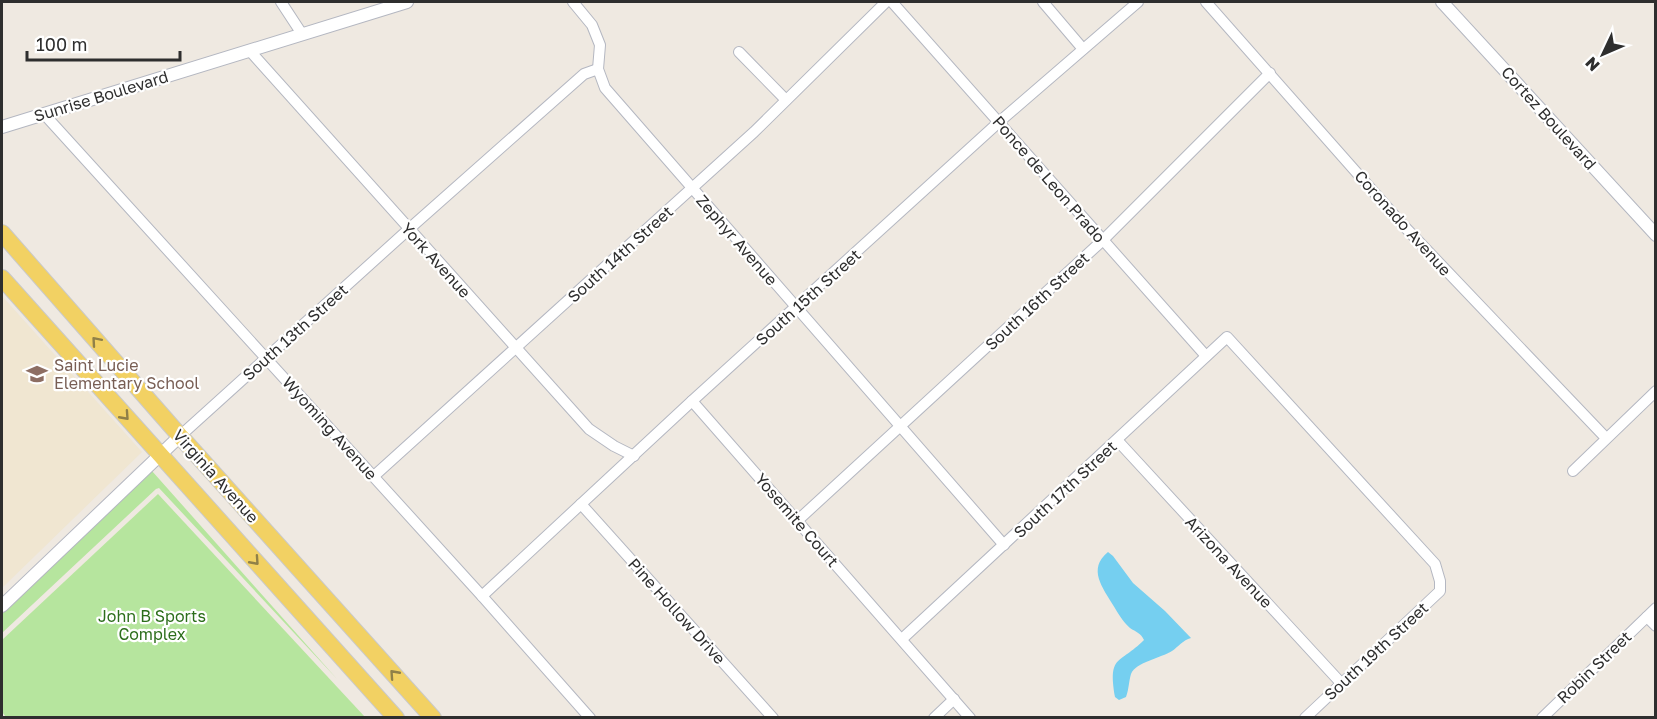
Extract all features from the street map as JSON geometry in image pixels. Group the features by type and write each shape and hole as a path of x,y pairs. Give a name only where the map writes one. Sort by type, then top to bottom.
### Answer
{"main road":[{"name":"Virginia Avenue","path":"2,233 180,436 433,717"},
{"name":"Virginia Avenue","path":"2,278 396,717"}],"street":[{"path":"281,2 302,34"},
{"name":"Sunrise Boulevard","path":"2,127 407,2"},
{"name":"Zephyr Avenue","path":"573,2 592,25 600,45 598,69 605,88 1004,545"},
{"name":"South 14th Street","path":"374,476 692,189 886,2"},
{"name":"Ponce de Leon Prado","path":"892,2 1206,356"},
{"path":"1043,2 1083,49"},
{"name":"South 15th Street","path":"482,596 692,401 999,122 1138,2"},
{"name":"Coronado Avenue","path":"1206,2 1402,224 1606,438"},
{"name":"Cortez Boulevard","path":"1442,2 1656,235"},
{"name":"York Avenue","path":"250,51 589,429 634,456"},
{"path":"739,52 786,100"},
{"name":"South 13th Street","path":"2,606 180,436 409,229 584,74 598,69"},
{"name":"South 16th Street","path":"797,521 1103,240 1270,73"},
{"name":"Wyoming Avenue","path":"44,114 590,717"},
{"name":"South 17th Street","path":"902,639 1227,337 1435,564 1440,581"},
{"path":"1573,471 1656,391"},
{"name":"Yosemite Court","path":"692,401 970,717"},
{"name":"Arizona Avenue","path":"1117,440 1341,683"},
{"name":"Pine Hollow Drive","path":"581,504 773,717"},
{"name":"South 19th Street","path":"1305,717 1440,591 1440,581"},
{"name":"Robin Street","path":"1542,717 1656,608"},
{"path":"1647,617 1656,626"},
{"path":"934,717 954,699"}],"shaded area":[{"name":"Saint Lucie Elementary School","path":"2,296 142,452 2,588"}],"green space":[{"path":"152,471 337,679 159,488 2,633 2,614"},
{"name":"John B Sports Complex","path":"158,494 365,717 6,717 2,712 2,640"}],"water":[{"path":"1108,552 1133,583 1191,638 1172,651 1138,666 1131,674 1126,697 1119,700 1115,697 1113,683 1115,667 1122,658 1144,640 1123,620 1101,585 1099,565"}],"place":[{"name":"Saint Lucie Elementary School","path":"37,374"}]}
